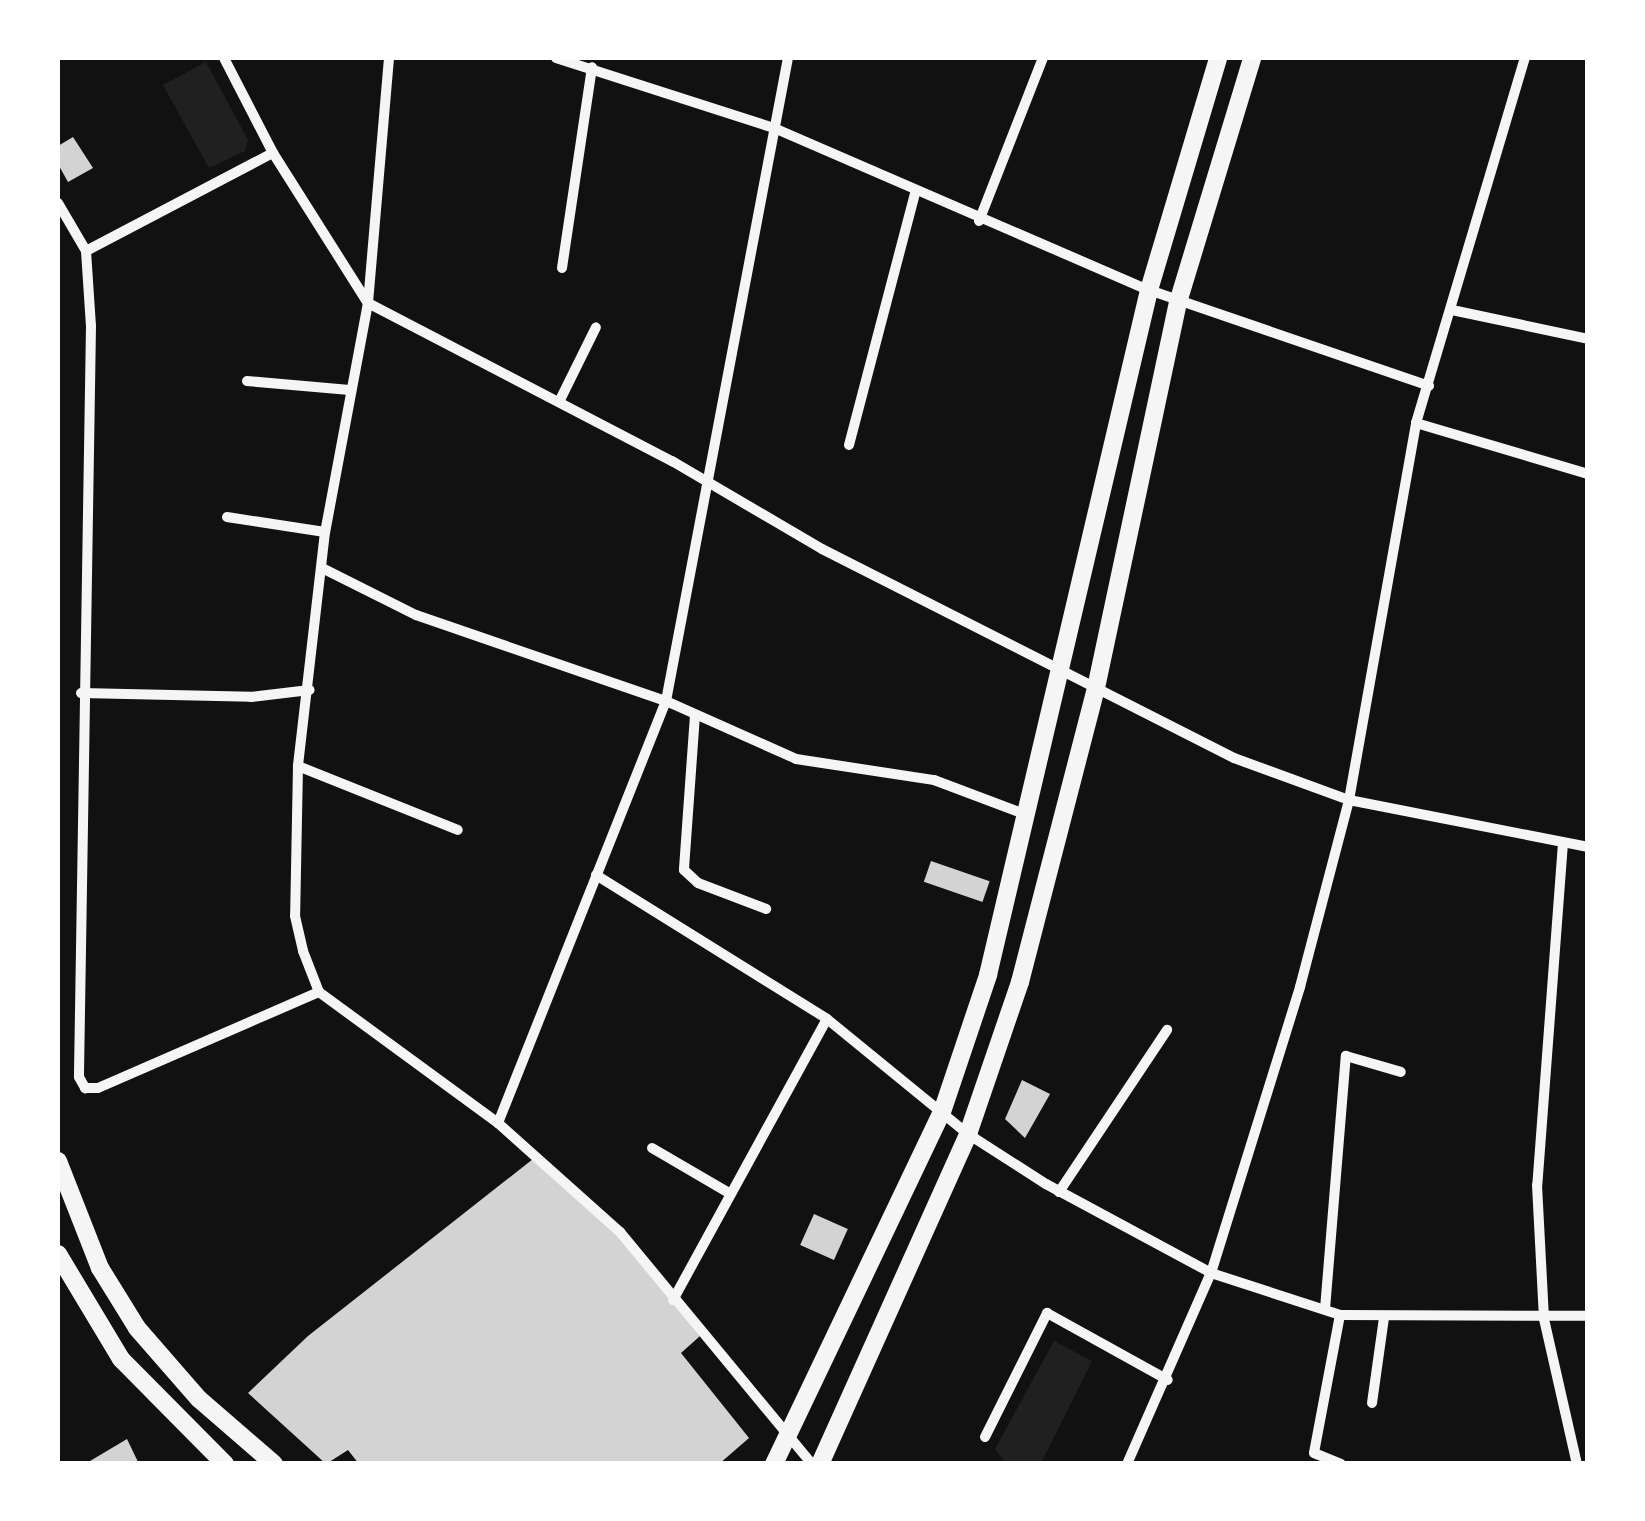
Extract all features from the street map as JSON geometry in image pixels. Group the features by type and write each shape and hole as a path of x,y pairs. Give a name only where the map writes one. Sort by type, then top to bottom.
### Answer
{"main road":[{"path":"774,1464 942,1112 988,975 1149,290 1218,58"},
{"path":"816,1464 968,1134 1020,982 1096,688 1179,300 1252,58"},
{"path":"58,1161 100,1268 137,1328 199,1399 274,1464"},
{"path":"58,1254 121,1359 225,1464"}],"street":[{"path":"224,58 274,154 368,303 560,400 1059,670 1234,758 1349,800 1588,848"},
{"path":"389,58 368,303 324,532 324,569 298,766 294,916 318,992 498,1123 620,1232 786,1436 816,1464"},
{"path":"556,58 571,59 774,128 915,194 1149,290 1428,386"},
{"path":"498,1123 666,701 788,58"},
{"path":"979,221 1043,58"},
{"path":"1127,1464 1168,1380 1210,1274 1300,987 1349,800 1416,423 1525,58"},
{"path":"562,268 592,67"},
{"path":"86,250 274,154"},
{"path":"849,445 915,194"},
{"path":"58,204 86,250 90,418 81,694 79,1078 85,1088 98,1088 318,992"},
{"path":"1452,310 1588,339"},
{"path":"560,400 596,327"},
{"path":"247,381 350,390"},
{"path":"1416,423 1588,474"},
{"path":"227,517 324,532"},
{"path":"324,569 416,615 666,701 796,759 934,780 1027,814"},
{"path":"81,694 251,697 310,690"},
{"path":"695,715 684,870 698,883 766,909"},
{"path":"298,766 458,830"},
{"path":"1563,843 1538,1185 1544,1320 1577,1464"},
{"path":"596,875 827,1019 968,1134 1059,1192 1210,1274 1340,1315 1544,1320 1588,1316"},
{"path":"673,1300 728,1193 827,1019"},
{"path":"1059,1192 1168,1030"},
{"path":"1324,1309 1346,1056 1401,1072"},
{"path":"652,1148 728,1193"},
{"path":"986,1437 1047,1313 1168,1380"},
{"path":"1340,1315 1314,1453 1341,1464"},
{"path":"1372,1402 1384,1318"}],"shaded area":[{"path":"206,62 248,140 245,151 209,168 163,85"},
{"path":"1054,1341 1092,1361 1041,1463 1006,1463 995,1449"}],"building":[{"path":"73,137 93,168 68,182 58,164 58,146"},
{"path":"931,861 990,881 982,902 924,882"},
{"path":"1022,1080 1050,1094 1025,1138 1005,1119"},
{"path":"533,1159 624,1239 700,1336 681,1353 749,1438 719,1464 359,1464 348,1450 326,1464 248,1393 308,1336"},
{"path":"814,1214 848,1229 834,1260 800,1245"},
{"path":"127,1439 139,1464 85,1464"}]}
